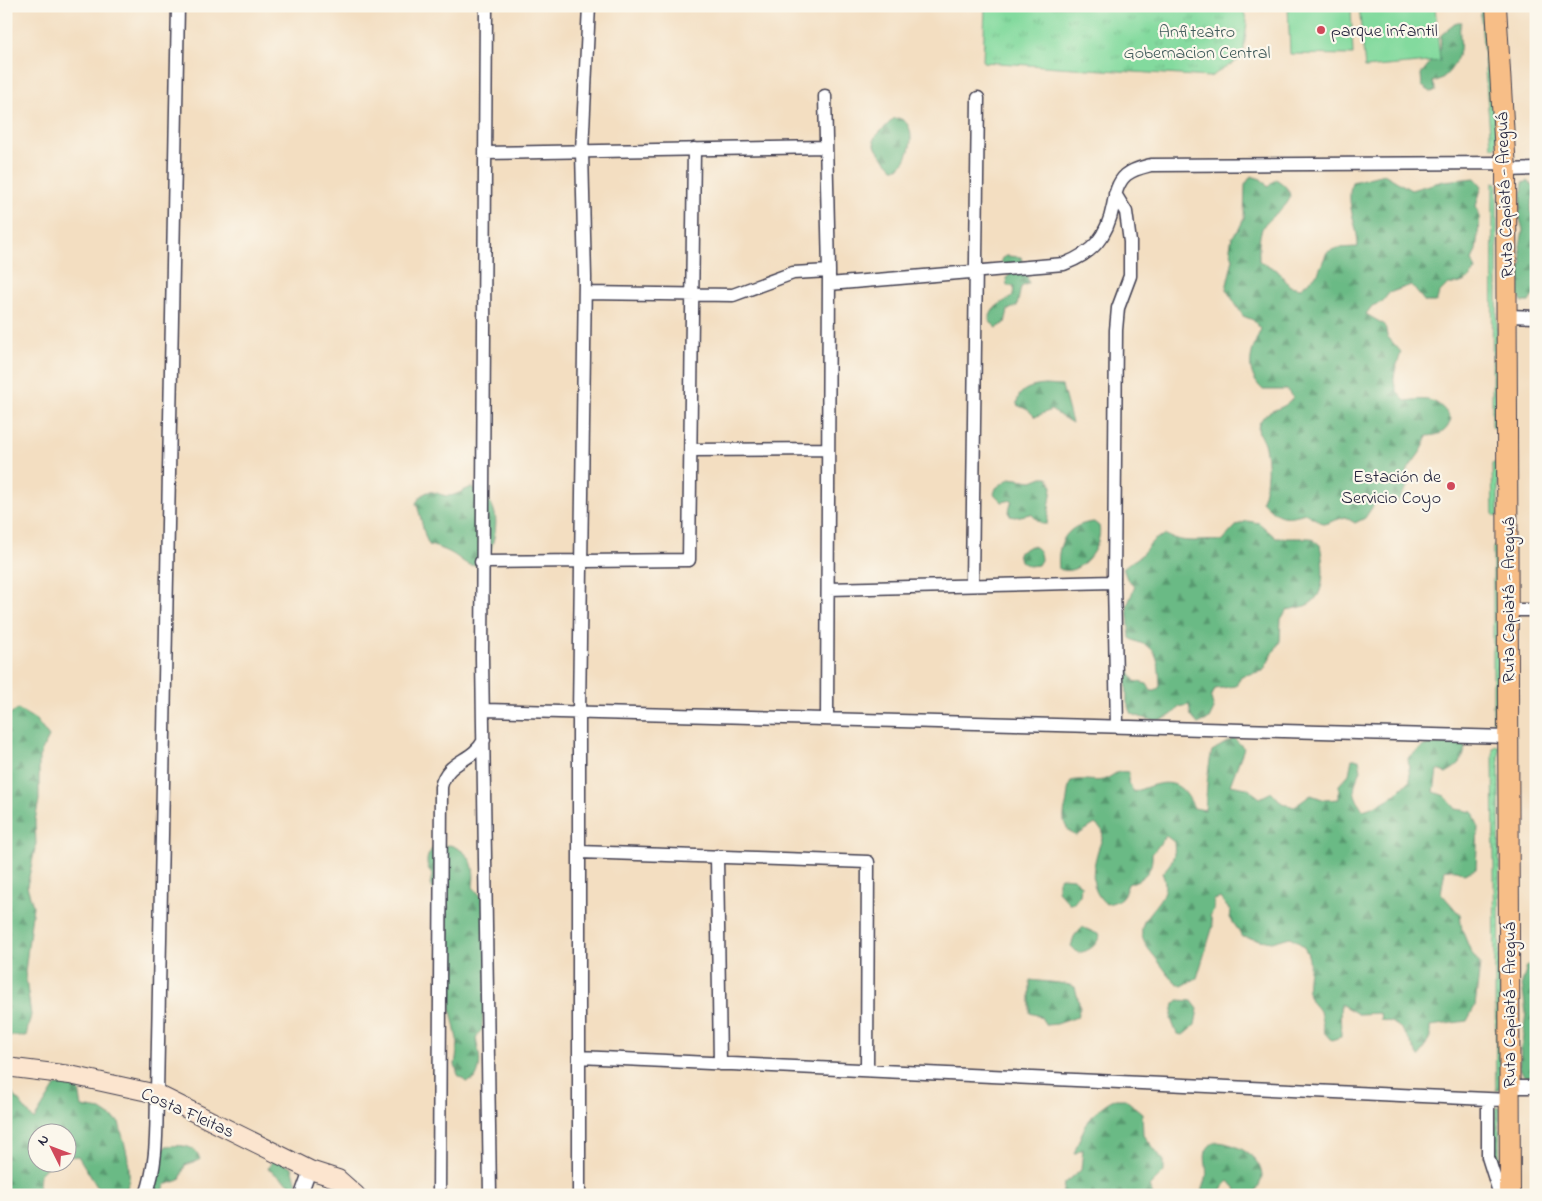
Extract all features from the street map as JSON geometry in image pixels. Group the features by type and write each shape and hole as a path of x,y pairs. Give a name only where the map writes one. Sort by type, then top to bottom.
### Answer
{"main road":[{"name":"Ruta Capiatá - Areguá","path":"1496,6 1506,167 1510,1195"},
{"name":"Costa Fleitas","path":"6,1067 70,1075 157,1094 310,1170 338,1179 356,1195"}],"street":[{"path":"146,1195 153,1175 155,1158 157,1094 178,6"},
{"path":"486,6 482,562 490,1195"},
{"path":"579,1195 579,712 585,293 582,151 589,6"},
{"path":"825,96 829,284 827,449 828,719"},
{"path":"972,585 978,98"},
{"path":"485,153 826,147"},
{"path":"482,562 689,560 694,149"},
{"path":"829,284 1064,264 1084,256 1095,246 1111,217 1115,194 1127,174 1151,165 1506,167 1536,169"},
{"path":"1115,194 1126,212 1130,250 1130,276 1118,308 1116,330 1114,582 1117,726"},
{"path":"585,293 733,295 794,273 828,271"},
{"path":"1507,316 1536,317"},
{"path":"690,450 827,449"},
{"path":"828,588 1114,582"},
{"path":"1508,610 1536,610"},
{"path":"484,710 1508,737"},
{"path":"439,1195 441,787 449,768 476,751 484,740"},
{"path":"579,852 868,862 867,1070"},
{"path":"717,856 720,1064"},
{"path":"579,1058 1509,1093 1536,1087"},
{"path":"1488,1107 1488,1157 1500,1195"},
{"path":"301,1195 310,1170"}],"green space":[{"name":"Anfiteatro Gobernacion Central","path":"985,6 1242,6 1247,22 1243,57 1210,77 983,62"},
{"name":"parque infantil","path":"1288,6 1351,6 1353,55 1290,54"},
{"path":"1359,6 1435,6 1440,61 1365,68"},
{"path":"1480,6 1486,6 1497,146 1495,148 1491,146"},
{"path":"1457,22 1462,22 1460,28 1460,50 1447,74 1433,82 1436,91 1431,92 1422,86 1421,74 1440,50 1441,35"},
{"path":"898,118 905,121 909,127 911,141 907,157 903,163 899,168 893,168 878,151 874,138 893,119"},
{"path":"1384,174 1411,190 1443,181 1475,178 1482,186 1476,206 1480,217 1476,250 1472,260 1476,270 1470,277 1461,283 1448,284 1440,292 1436,302 1425,302 1411,285 1389,293 1382,302 1372,306 1366,314 1385,325 1387,336 1401,352 1394,378 1399,394 1405,401 1426,400 1437,403 1451,419 1448,427 1443,432 1427,436 1421,451 1407,472 1410,483 1397,502 1387,505 1377,500 1365,518 1355,523 1345,517 1324,524 1305,513 1281,516 1272,511 1262,501 1266,487 1267,465 1266,450 1258,428 1263,417 1285,406 1293,398 1287,390 1263,390 1257,383 1253,376 1251,361 1254,345 1261,329 1253,320 1243,316 1226,289 1233,259 1230,248 1232,237 1239,229 1244,218 1245,185 1251,176 1261,179 1268,187 1276,179 1286,187 1290,194 1285,206 1262,229 1259,241 1259,261 1277,270 1290,286 1301,288 1318,273 1327,252 1337,248 1358,247 1350,199 1352,182"},
{"path":"1528,181 1536,188 1530,210 1536,224 1536,295 1529,302 1523,302 1516,294 1516,278 1522,263 1520,246 1523,230 1519,215 1523,183"},
{"path":"1493,182 1497,183 1497,427 1494,428 1492,426"},
{"path":"1007,256 1021,257 1029,283 1021,287 1017,306 1008,310 1005,323 997,328 989,321 992,311 1013,296 1014,286 1007,286 1006,278 1010,275 1001,261 1002,258"},
{"path":"1045,385 1062,386 1072,423 1051,410 1035,417 1028,410 1017,405 1020,395 1026,389"},
{"path":"1498,463 1498,514 1496,517 1493,514 1492,464"},
{"path":"1048,477 1052,487 1047,524 1042,524 1031,514 1010,516 1009,511 1012,500 1002,502 994,494 996,488 1010,478 1032,481"},
{"path":"472,487 483,494 490,502 496,520 494,539 488,561 475,565 467,564 449,552 429,545 416,503 426,493 434,492 448,496"},
{"path":"1247,521 1259,523 1276,538 1311,538 1320,545 1323,572 1319,593 1313,601 1303,607 1287,610 1281,619 1280,641 1263,671 1241,676 1236,686 1215,689 1211,698 1214,709 1209,719 1198,724 1191,716 1189,705 1179,707 1174,713 1158,720 1146,719 1132,714 1127,703 1126,668 1128,666 1134,681 1147,684 1151,691 1156,691 1160,686 1157,659 1153,650 1130,638 1127,606 1135,586 1127,579 1123,568 1160,537 1166,535 1187,541 1222,541 1237,525"},
{"path":"1094,522 1099,526 1100,534 1098,542 1089,558 1075,569 1067,571 1059,569 1059,551 1065,536 1077,527"},
{"path":"1495,545 1499,547 1499,722 1497,725 1493,722 1493,547"},
{"path":"1030,546 1035,547 1040,552 1041,560 1038,565 1029,566 1020,561 1018,553"},
{"path":"18,709 36,720 49,737 39,757 39,800 35,821 36,844 27,886 33,906 25,972 31,1015 26,1036 6,1036 6,716"},
{"path":"1234,738 1244,748 1230,785 1247,788 1260,798 1272,792 1282,803 1294,807 1311,795 1325,800 1339,799 1339,785 1349,774 1352,759 1359,759 1361,770 1354,790 1363,810 1388,799 1405,786 1410,780 1408,758 1425,745 1447,744 1458,739 1465,747 1462,760 1457,766 1446,773 1437,770 1434,792 1445,796 1456,809 1473,812 1478,826 1476,869 1464,874 1457,870 1445,869 1441,893 1460,915 1462,930 1471,952 1480,964 1475,1006 1467,1021 1430,1026 1430,1037 1419,1057 1404,1032 1395,1024 1381,1020 1380,1013 1358,1014 1340,1004 1341,1037 1331,1040 1324,1032 1320,1011 1311,1002 1308,992 1308,954 1302,945 1290,937 1272,942 1243,937 1230,918 1231,912 1220,898 1214,900 1214,911 1210,915 1213,926 1197,978 1182,986 1175,981 1145,944 1142,930 1144,921 1164,892 1165,883 1162,873 1174,855 1174,842 1166,836 1152,854 1149,870 1139,880 1128,884 1121,898 1106,904 1097,892 1094,886 1093,872 1103,831 1095,824 1076,836 1068,830 1064,815 1071,781 1103,780 1117,773 1129,772 1128,783 1134,792 1162,783 1170,784 1183,790 1194,808 1205,810 1212,751"},
{"path":"1497,745 1499,747 1500,1088 1496,1090 1493,748"},
{"path":"450,845 463,852 471,861 474,873 473,887 480,895 490,900 494,911 490,921 482,1029 476,1038 480,1059 479,1069 475,1079 466,1082 458,1075 455,1065 458,1044 451,1011 450,989 453,977 447,957 449,935 447,923 443,902 430,885 432,875 427,864 429,854 434,847"},
{"path":"1061,877 1073,878 1081,885 1080,895 1074,903 1069,903 1058,891 1058,881"},
{"path":"1082,927 1100,935 1092,947 1078,953 1071,946 1075,935"},
{"path":"1536,961 1536,1077 1524,1076 1519,1066 1526,1013 1522,983 1527,966"},
{"path":"1030,980 1060,983 1075,987 1080,1007 1077,1017 1057,1024 1046,1025 1040,1016 1030,1013"},
{"path":"1178,1000 1192,1001 1198,1009 1195,1025 1183,1035 1177,1034 1171,1019 1174,1004"},
{"path":"78,1084 82,1107 101,1110 119,1122 129,1168 129,1178 124,1195 101,1193 78,1156 78,1124 28,1124 28,1174 40,1174 38,1195 6,1195 6,1085 34,1120 56,1085"},
{"path":"1114,1099 1125,1099 1142,1113 1143,1134 1164,1161 1164,1172 1149,1187 1153,1195 1062,1195 1064,1184 1081,1170 1083,1149 1074,1154 1084,1129 1099,1109"},
{"path":"1497,1107 1500,1108 1499,1171 1495,1161 1495,1109"},
{"path":"1215,1142 1238,1148 1253,1157 1261,1171 1262,1179 1254,1195 1238,1195 1236,1189 1229,1181 1222,1188 1221,1195 1202,1195 1207,1173 1205,1154 1207,1149"},
{"path":"166,1146 191,1148 200,1160 185,1165 180,1180 165,1185 162,1195 151,1195 159,1173 162,1151"},
{"path":"273,1159 292,1167 298,1187 297,1195 294,1187 268,1169"}],"place":[{"name":"parque infantil","path":"1321,30"},
{"name":"Estación de Servicio Coyo","path":"1451,486"}]}
